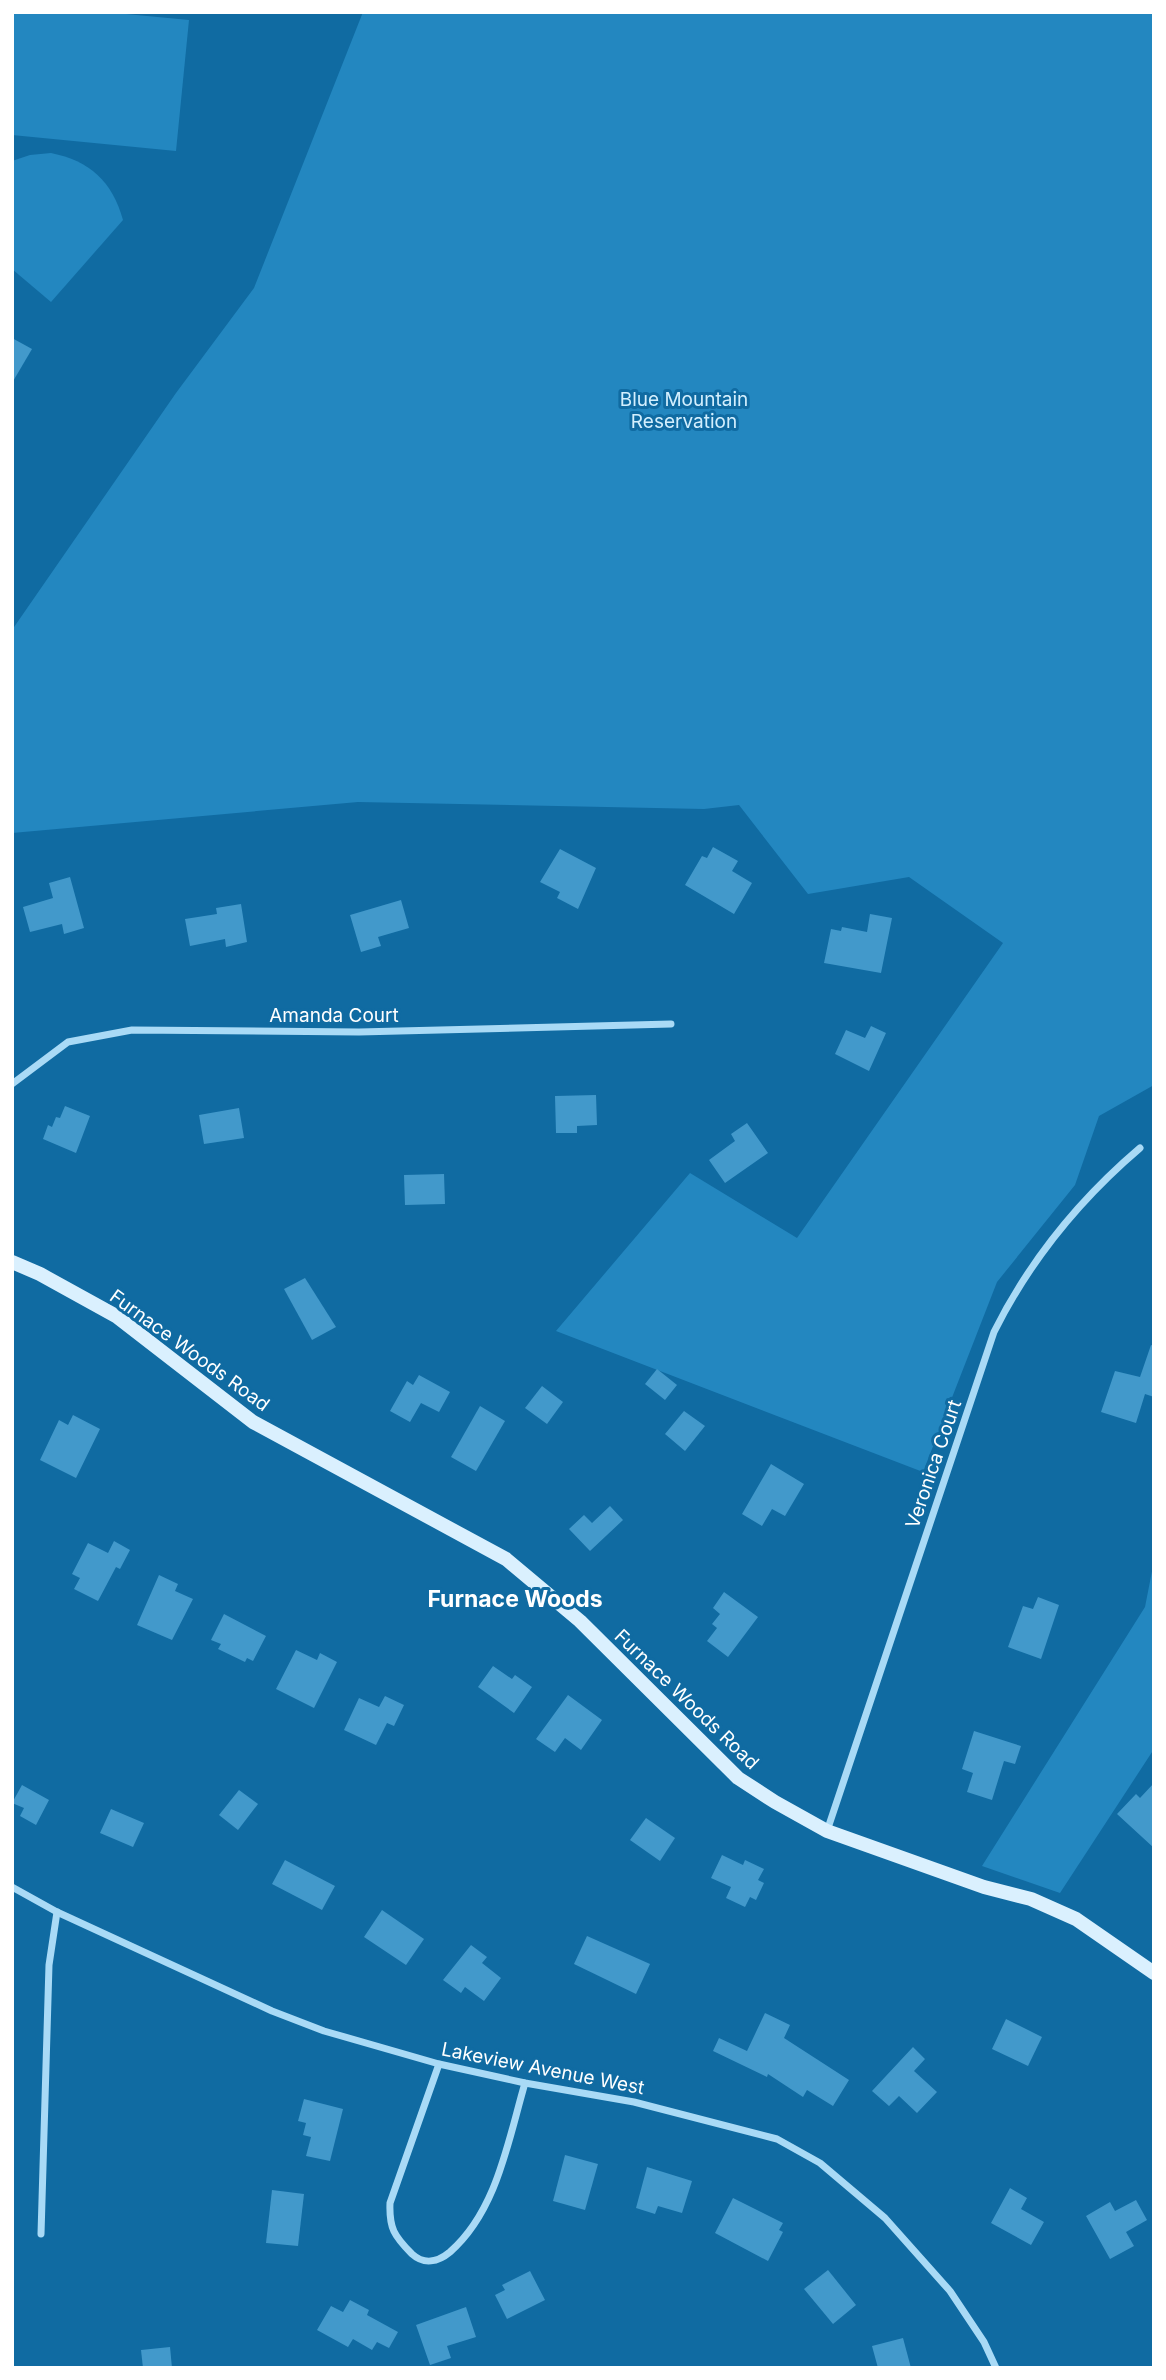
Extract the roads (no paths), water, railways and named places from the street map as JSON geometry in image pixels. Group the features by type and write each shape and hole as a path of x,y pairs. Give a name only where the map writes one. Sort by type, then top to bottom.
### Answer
{"street":[{"name":"Amanda Court","path":"12,1084 68,1042 132,1030 366,1031 671,1024"},
{"name":"Veronica Court","path":"827,1831 994,1332 1018,1284 1041,1251 1140,1148"},
{"name":"Furnace Woods Road","path":"12,1262 40,1274 116,1316 253,1422 506,1559 580,1621 738,1778 827,1831 984,1887 1031,1899 1076,1919 1154,1973"},
{"name":"Lakeview Avenue West","path":"12,1887 57,1912 272,2011 324,2031 439,2064 525,2083 634,2102 764,2136 820,2163 885,2218 950,2291 984,2342 996,2368"},
{"path":"41,2234 49,1965 57,1912"},
{"path":"439,2064 390,2203 389,2224 394,2236 417,2259 433,2262 445,2256 476,2225 499,2171 525,2083"}],"district":[{"name":"Furnace Woods","path":"515,1599"}],"park label":[{"name":"Blue Mountain Reservation","path":"684,410"}]}
